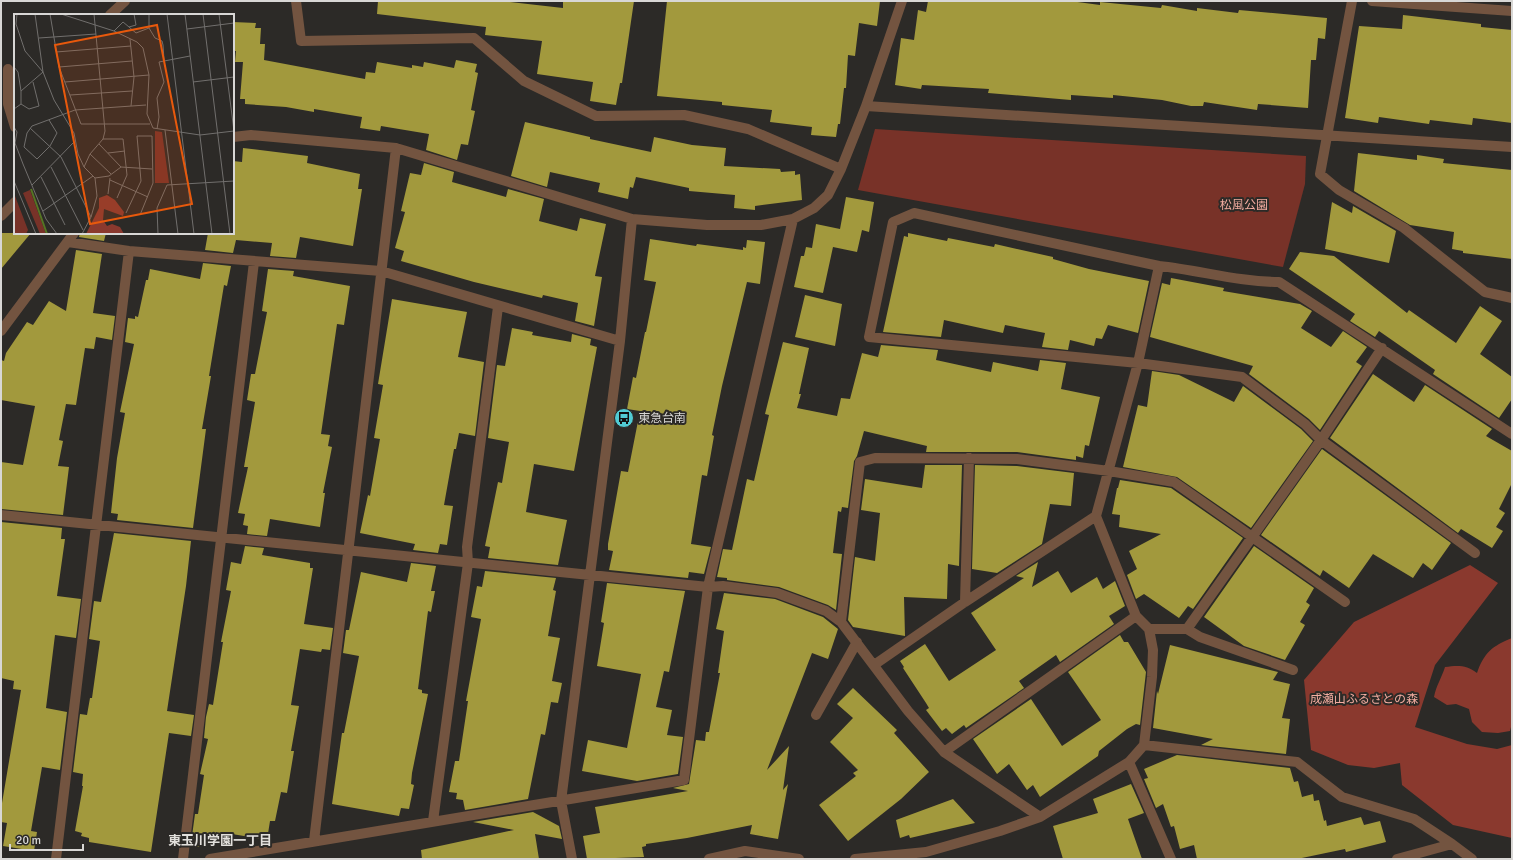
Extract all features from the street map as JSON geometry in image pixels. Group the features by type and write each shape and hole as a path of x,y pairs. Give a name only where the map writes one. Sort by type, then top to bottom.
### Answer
{"street":[{"path":"111,14 125,1"},
{"path":"296,1 302,41 474,38 524,81 596,116 684,115 748,129 841,169"},
{"path":"234,137 251,135 396,148 632,219 707,225 760,225 792,219 814,208 828,195 841,169 866,106 902,1"},
{"path":"1352,1 1325,136 1320,174 1340,190 1404,228 1485,292 1512,298"},
{"path":"1372,1 1512,11"},
{"path":"8,68 8,104 14,124"},
{"path":"866,106 1512,147"},
{"path":"314,841 396,148"},
{"path":"1,216 14,203"},
{"path":"1475,552 1321,440 1305,424 1242,377 1138,363 869,337 893,222 914,213 1159,266 1190,269 1257,282 1279,282 1512,434"},
{"path":"572,859 561,801 620,341 632,219"},
{"path":"210,859 684,780 708,587 792,219"},
{"path":"1,332 73,234"},
{"path":"68,242 129,251 381,271 498,307 620,341"},
{"path":"56,859 129,251"},
{"path":"183,859 254,262"},
{"path":"855,859 926,852 1000,831 1040,817 1129,762 1144,745 1154,650 1149,629 1136,616 1096,516 1138,363 1159,266"},
{"path":"433,822 468,563 467,547 498,307"},
{"path":"1186,629 1321,440 1382,348"},
{"path":"841,622 860,462 875,458 1017,459 1109,471 1174,482 1346,602"},
{"path":"965,602 969,458"},
{"path":"1,516 708,587 723,586 777,592 826,610 841,622 908,711 944,752 1040,817"},
{"path":"874,665 965,602 1096,516"},
{"path":"944,752 1136,616"},
{"path":"1149,629 1186,629 1200,637 1293,670"},
{"path":"816,715 857,642"},
{"path":"1144,745 1297,762 1342,797 1414,819 1472,859"},
{"path":"1129,762 1171,859"},
{"path":"1397,859 1452,844"},
{"path":"708,859 745,851 799,859"}],"green space":[{"name":"松風公園","path":"875,129 1306,156 1305,184 1283,267 858,190"},
{"name":"成瀬山ふるさとの森","path":"1470,565 1498,583 1435,665 1415,727 1467,744 1497,749 1512,745 1512,838 1453,825 1402,785 1400,763 1374,768 1348,765 1311,750 1304,680 1354,622"},
{"path":"1512,638 1512,723 1510,731 1498,733 1482,732 1472,722 1469,709 1456,704 1447,705 1434,697 1436,689 1445,667 1462,666 1470,668 1477,673 1486,655 1494,647"}],"building":[{"path":"378,1 501,1 563,8 563,1 634,1 622,83 620,83 616,105 590,101 593,82 537,74 542,41 485,35 486,27 377,14"},
{"path":"667,1 880,1 877,26 859,23 855,56 848,55 846,88 844,88 840,124 838,124 836,137 811,135 812,127 770,122 772,110 722,105 722,102 657,96"},
{"path":"928,1 1070,1 1100,5 1100,2 1161,8 1162,5 1197,11 1197,8 1238,13 1239,10 1327,18 1325,39 1318,38 1316,60 1311,60 1308,108 1258,104 1257,110 1204,102 1203,106 1191,106 1162,100 1113,95 1113,98 1071,95 1071,100 988,93 989,89 922,85 921,89 895,85 901,38 914,40 918,10 926,12"},
{"path":"1403,15 1481,24 1481,27 1512,30 1512,123 1473,118 1472,125 1430,120 1429,124 1379,117 1378,123 1345,118 1359,26 1402,29"},
{"path":"234,22 256,23 255,28 261,28 260,44 265,44 264,60 365,79 366,72 375,73 377,62 412,68 412,65 423,67 424,62 454,68 456,60 477,64 475,72 478,73 471,110 475,111 468,145 461,144 457,160 426,150 429,134 381,126 380,131 360,128 362,117 314,109 314,112 286,107 245,104 245,99 240,99 243,62 235,62 236,51 234,51"},
{"path":"525,122 590,137 590,139 651,152 654,137 692,145 726,148 724,166 780,169 781,172 795,171 795,175 800,174 802,200 755,206 755,210 734,208 735,195 689,191 689,188 636,177 633,188 630,187 628,199 598,192 600,183 550,172 547,187 511,176"},
{"path":"243,148 308,156 307,163 360,174 358,189 362,189 353,246 300,237 296,258 270,256 272,243 236,240 233,253 205,250 208,234 234,234 234,161 242,162"},
{"path":"1358,153 1417,160 1417,155 1444,159 1443,163 1512,170 1512,259 1463,253 1463,251 1452,249 1454,232 1410,225 1354,191"},
{"path":"424,163 454,172 452,182 506,197 508,189 544,199 539,221 577,231 580,218 606,224 595,276 602,277 594,326 575,321 578,303 543,295 542,298 474,282 401,261 404,251 395,248 405,212 401,211 410,173 421,175"},
{"path":"846,197 874,202 869,232 862,230 857,252 833,247 823,293 794,287 801,256 804,256 806,247 812,248 816,224 840,229"},
{"path":"1332,202 1352,213 1353,206 1396,231 1389,263 1325,249"},
{"path":"1,233 30,234 1,269"},
{"path":"908,233 947,241 948,238 994,247 995,244 1053,257 1053,259 1089,269 1149,281 1138,333 1108,325 1102,339 1096,338 1094,346 1070,340 1068,350 1042,347 1045,333 1005,325 1003,333 944,320 941,337 883,332 904,236 908,237"},
{"path":"80,234 106,234 104,241 79,237"},
{"path":"650,239 696,246 697,244 743,250 743,247 746,248 747,240 765,242 760,284 747,282 722,386 712,435 714,436 707,476 702,475 691,544 711,547 704,574 689,572 688,578 609,570 613,551 608,550 608,544 621,471 628,472 640,411 627,409 633,377 636,378 656,282 644,280"},
{"path":"76,250 102,254 93,313 115,316 112,340 96,337 94,349 85,348 76,405 66,404 59,440 63,441 58,466 69,467 63,515 1,509 1,462 23,465 35,406 1,400 1,360 4,361 6,353 27,322 33,325 49,301 66,311"},
{"path":"1300,252 1334,256 1407,313 1409,310 1456,343 1480,306 1502,321 1480,354 1512,377 1512,399 1499,418 1433,374 1435,370 1379,331 1375,337 1350,321 1355,314 1289,269"},
{"path":"203,263 231,266 227,286 224,285 209,376 211,376 202,429 206,429 193,528 117,520 118,514 111,513 117,458 125,413 120,412 134,344 125,342 128,318 135,319 135,316 138,317 146,280 148,280 150,269 200,279"},
{"path":"268,269 294,271 293,276 350,286 344,325 337,324 321,434 330,435 328,446 332,447 323,493 325,493 320,527 270,519 267,536 247,534 248,526 243,525 245,514 238,513 248,467 244,467 255,402 247,400 251,374 255,374 267,312 262,311"},
{"path":"1171,278 1224,288 1223,291 1300,304 1312,311 1301,328 1331,347 1343,331 1367,347 1356,362 1362,366 1320,430 1309,419 1249,374 1253,366 1150,337 1162,283 1170,285"},
{"path":"805,295 842,304 835,346 795,337"},
{"path":"392,299 467,312 458,357 484,362 475,436 459,433 456,449 454,449 444,505 453,506 447,545 440,544 438,553 413,550 415,544 360,533 368,495 370,496 380,439 374,438 383,385 378,384"},
{"path":"512,328 533,332 532,335 571,342 572,334 591,339 590,345 597,347 574,471 534,464 526,512 567,520 558,565 488,558 490,547 485,546 498,482 502,483 509,442 488,438 497,365 505,366"},
{"path":"783,342 809,348 797,408 837,416 841,398 850,399 862,353 878,357 881,345 938,350 936,360 991,372 993,362 1038,371 1040,360 1066,363 1061,389 1100,397 1089,446 1085,445 1083,458 1076,456 1076,460 1017,452 926,452 927,446 864,431 857,456 854,461 848,508 842,507 841,512 838,511 833,553 842,554 836,610 828,605 779,587 727,580 727,578 717,577 723,549 732,550 747,479 754,481 769,415 765,414"},
{"path":"1152,371 1179,375 1234,402 1243,386 1301,429 1313,441 1251,528 1177,477 1123,467 1138,405 1147,407"},
{"path":"1373,374 1414,402 1425,385 1492,429 1486,436 1512,451 1512,483 1499,509 1505,513 1496,527 1503,531 1492,548 1461,529 1458,533 1330,438"},
{"path":"1322,449 1451,543 1432,570 1423,563 1413,578 1373,554 1349,588 1323,570 1320,576 1261,535"},
{"path":"925,465 962,465 959,566 948,564 947,599 904,597 905,636 853,627 848,620 855,557 875,561 880,513 861,510 865,479 922,488"},
{"path":"975,465 1017,466 1074,473 1071,506 1050,504 1042,544 997,573 972,569"},
{"path":"1120,480 1171,488 1243,538 1193,609 1188,606 1179,618 1144,594 1136,599 1127,575 1137,569 1129,551 1161,534 1119,527 1120,515 1112,514"},
{"path":"1,522 62,528 61,539 65,539 57,596 81,599 76,638 55,635 46,708 67,712 60,770 42,767 31,831 37,832 34,851 3,846 7,823 1,822 1,809 21,690 13,689 14,681 1,678"},
{"path":"114,533 191,541 186,586 167,711 194,715 191,736 169,733 151,852 89,842 89,838 81,836 82,833 75,831 83,786 83,774 73,772 80,714 87,715 90,698 92,698 100,641 89,639 94,601 101,602"},
{"path":"245,546 264,548 262,555 310,563 310,568 313,568 304,624 333,628 330,650 322,649 321,652 300,649 291,705 299,706 291,751 294,751 287,793 281,792 275,821 270,821 267,840 226,833 206,845 197,847 192,836 195,814 198,814 204,775 200,774 208,739 204,738 206,717 209,704 213,705 223,642 221,642 231,591 226,590 231,562 241,564"},
{"path":"1254,546 1314,588 1306,602 1310,605 1300,622 1305,625 1285,660 1244,646 1204,617"},
{"path":"1038,562 1032,587 1058,571 1071,593 1097,577 1103,589 1115,581 1125,606 1109,616 1114,624 1060,662 1056,655 1019,681 1024,688 966,728 964,725 952,734 946,728 942,731 926,710 929,708 900,661 925,644 949,681 996,650 971,613 1024,578 1016,576"},
{"path":"411,563 436,566 431,591 435,591 431,612 428,611 418,689 422,690 422,693 428,694 412,773 411,784 414,785 409,809 401,808 399,816 332,804 342,733 344,733 359,656 343,653 346,630 349,630 361,572 407,582"},
{"path":"485,571 556,578 553,590 556,591 548,636 560,638 552,681 562,683 558,703 551,702 545,735 541,734 528,799 465,810 463,800 456,799 457,793 449,792 455,761 459,761 468,701 466,701 481,619 471,617 477,586 482,587"},
{"path":"607,583 685,591 669,672 664,671 656,707 672,710 667,735 683,737 678,774 637,781 582,771 588,740 627,748 641,674 597,666 604,623 601,622"},
{"path":"724,593 775,599 823,617 838,629 828,659 812,653 767,770 789,746 783,790 788,784 778,839 750,834 752,825 687,838 646,844 646,846 642,847 644,857 587,859 583,836 600,833 595,807 688,791 673,788 689,784 696,740 705,741 706,732 709,732 720,673 718,673 724,631 716,629"},
{"path":"1120,635 1124,642 1128,642 1146,672 1140,725 1136,724 1127,729 1099,751 1098,756 1040,797 1033,785 1027,790 1009,764 997,774 973,739 1031,699 1062,746 1101,720 1068,672"},
{"path":"1170,645 1278,672 1273,680 1290,684 1282,718 1290,719 1286,754 1201,745 1213,739 1153,728 1157,691 1158,694"},
{"path":"853,688 897,730 894,733 929,772 901,799 848,841 819,805 856,776 853,773 858,770 830,742 853,718 837,704"},
{"path":"1177,755 1290,768 1294,782 1298,781 1302,797 1313,794 1314,801 1319,800 1324,821 1326,820 1327,826 1361,817 1364,825 1380,821 1386,842 1346,852 1345,849 1297,859 1197,859 1194,845 1180,849 1174,826 1171,827 1163,804 1156,808 1144,779 1148,778 1144,769"},
{"path":"1131,784 1144,813 1128,819 1142,859 1063,859 1053,826 1098,813 1093,799"},
{"path":"953,799 975,823 910,838 909,835 900,838 896,820"},
{"path":"533,812 559,826 562,839 535,834 539,859 422,859 421,850 514,830 473,822"}],"place":[{"name":"東急台南","path":"624,418"}],"district":[{"name":"東玉川学園一丁目","path":"220,840"}]}
